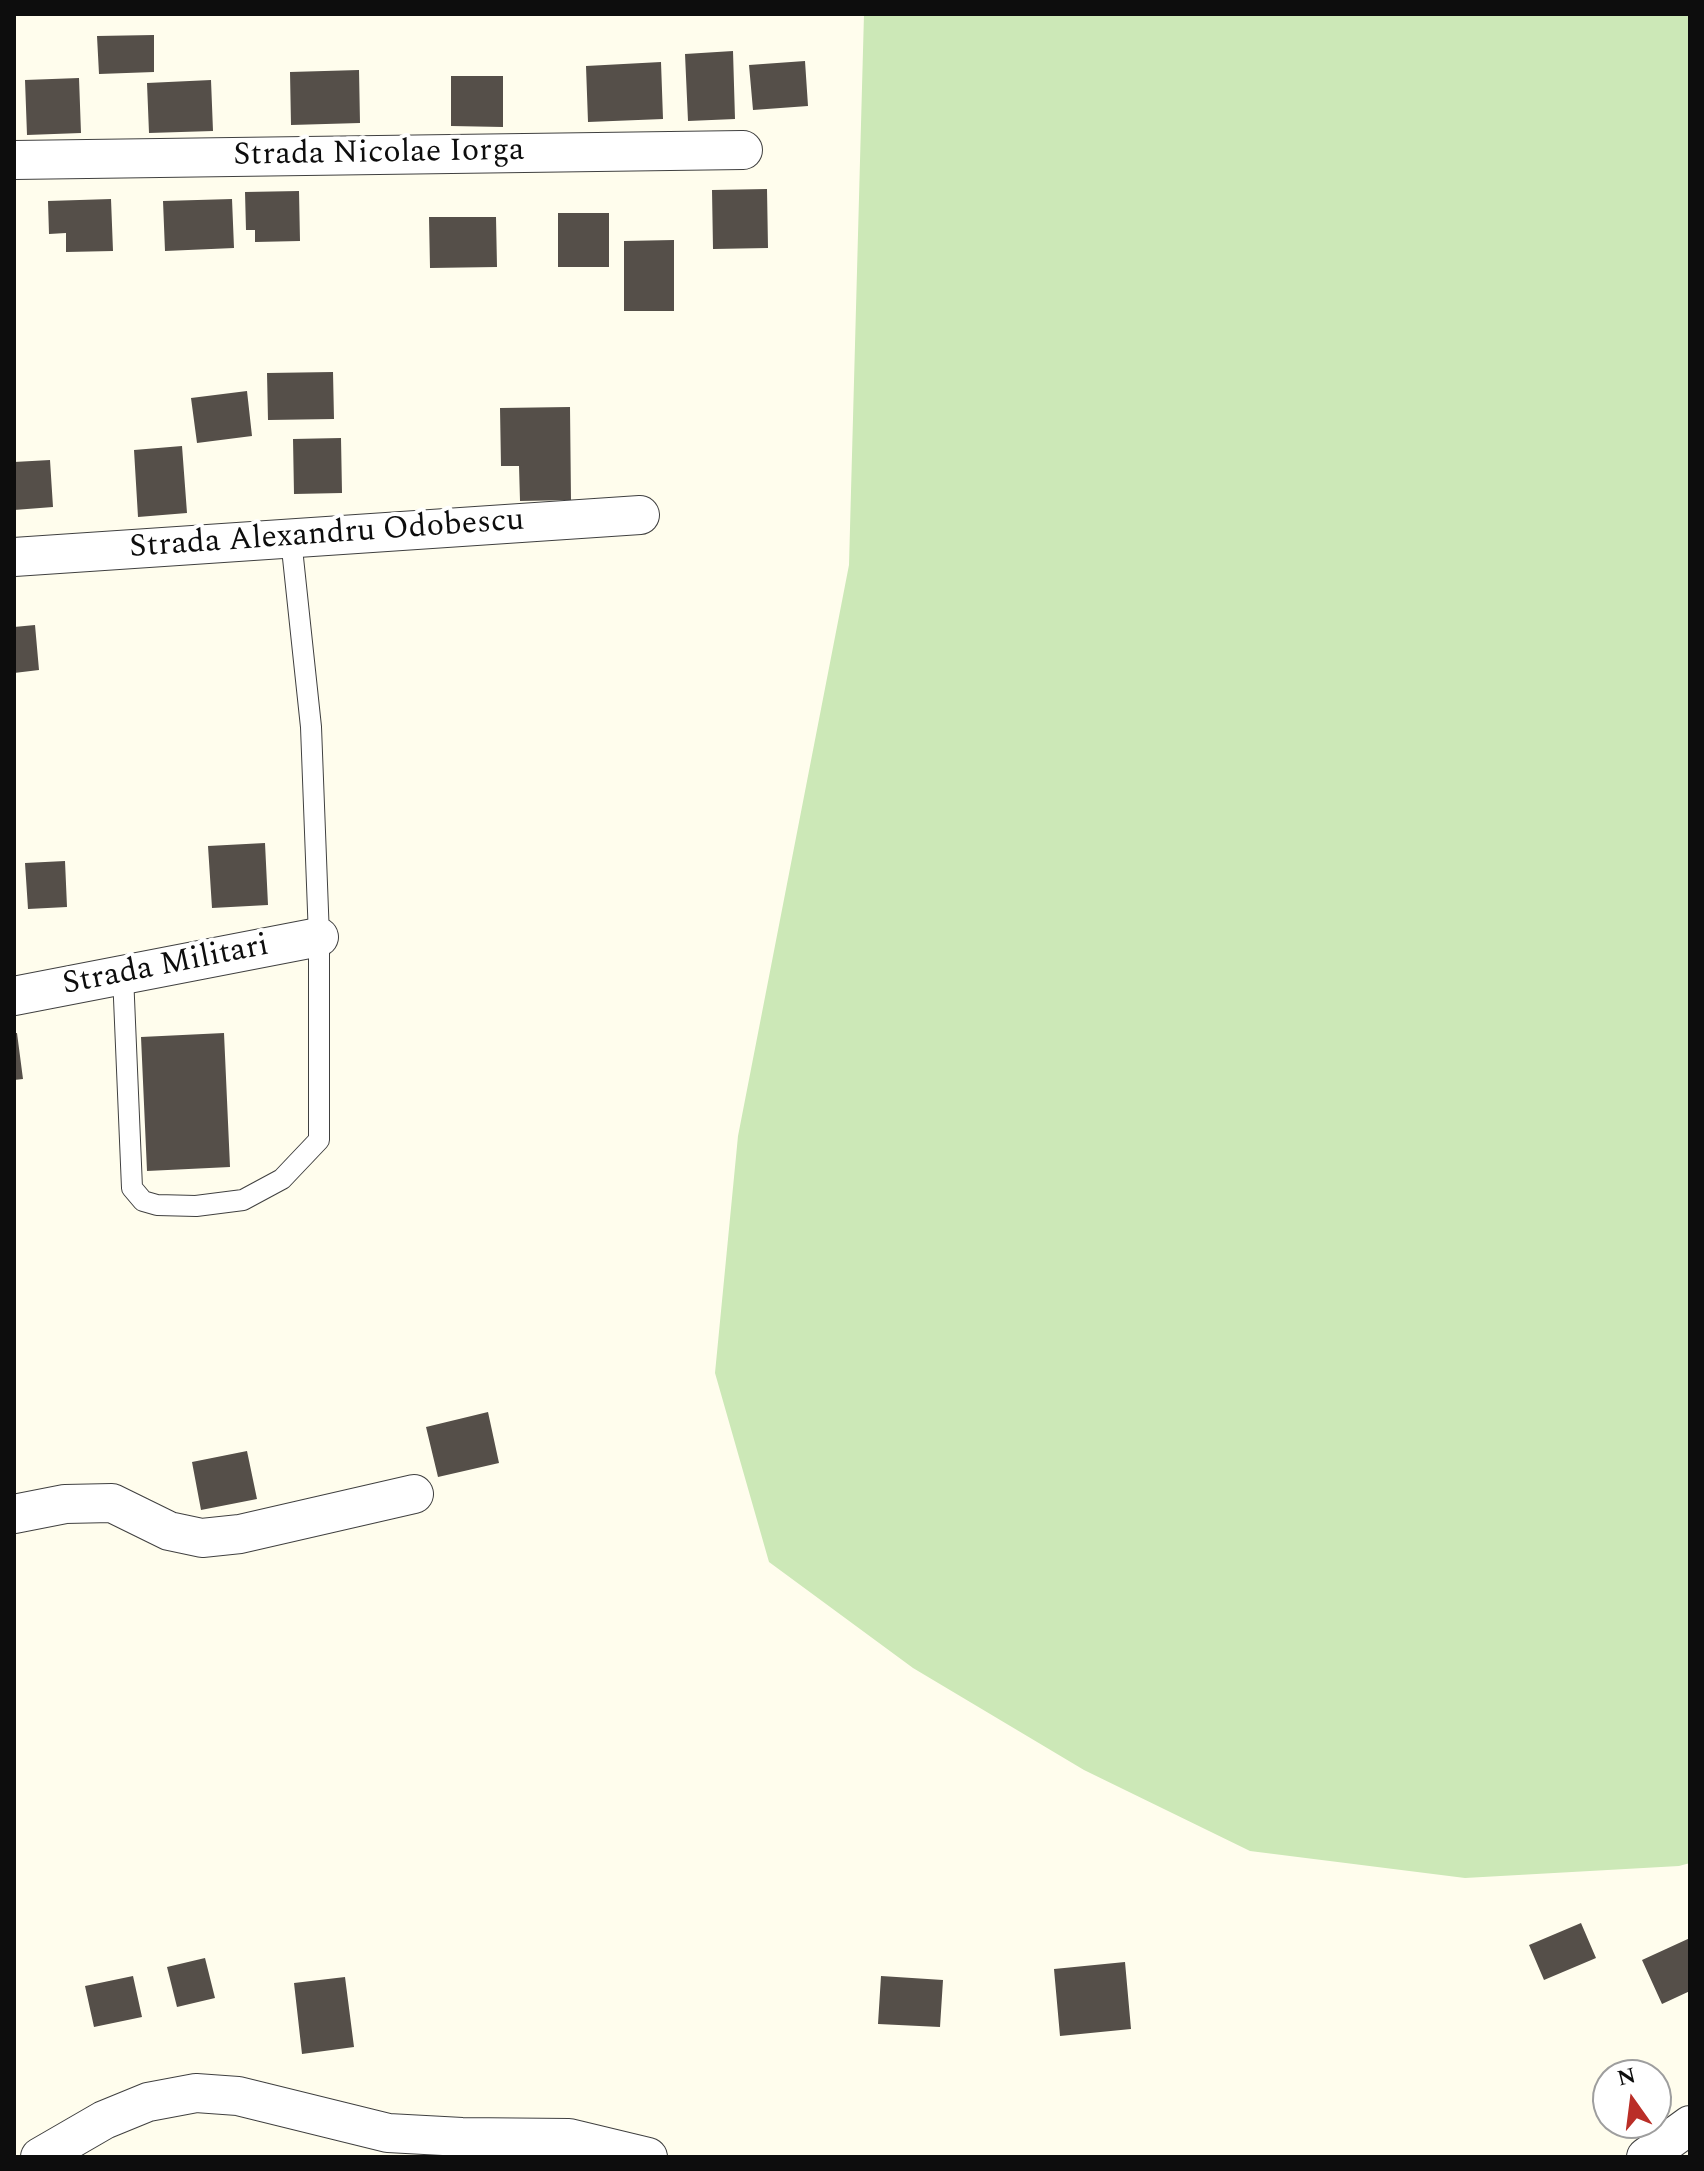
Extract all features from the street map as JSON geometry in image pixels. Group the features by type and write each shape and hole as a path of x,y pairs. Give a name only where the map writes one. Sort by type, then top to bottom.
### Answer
{"street":[{"name":"Strada Nicolae Iorga","path":"14,160 743,150"},
{"name":"Strada Alexandru Odobescu","path":"14,557 640,515"},
{"name":"Strada Militari","path":"14,996 319,937"},
{"path":"14,1514 65,1504 112,1503 169,1531 202,1538 240,1534 414,1494"},
{"path":"40,2157 104,2120 148,2102 196,2093 238,2096 388,2133 569,2138 648,2157"},
{"path":"1646,2157 1690,2125"}],"lane":[{"path":"123,975 132,1188 143,1201 157,1205 196,1206 243,1200 282,1179 319,1140 319,937 311,727 291,539"}],"green space":[{"path":"864,14 1690,14 1690,1863 1465,1878 1250,1851 1084,1770 913,1668 769,1562 715,1373 738,1136 849,565"}],"building":[{"path":"154,35 154,72 99,74 97,36"},
{"path":"733,51 735,119 688,121 685,54"},
{"path":"805,61 808,106 753,110 749,65"},
{"path":"661,62 663,119 588,122 586,66"},
{"path":"359,70 360,123 291,125 290,72"},
{"path":"451,76 503,76 503,127 451,126"},
{"path":"79,78 81,133 27,135 25,80"},
{"path":"211,80 213,131 149,133 147,83"},
{"path":"767,189 768,248 713,249 712,190"},
{"path":"299,191 300,241 255,242 255,230 246,230 245,192"},
{"path":"111,199 113,251 66,252 66,233 49,234 48,201"},
{"path":"232,199 234,248 165,251 163,201"},
{"path":"558,213 609,213 609,267 558,267"},
{"path":"429,217 496,217 497,267 430,268"},
{"path":"674,240 674,311 624,311 624,241"},
{"path":"333,372 334,419 268,420 267,373"},
{"path":"247,391 252,436 197,443 191,398"},
{"path":"570,407 571,500 520,501 519,466 501,466 500,408"},
{"path":"341,438 342,493 294,494 293,439"},
{"path":"182,446 187,513 138,517 134,450"},
{"path":"50,460 53,507 14,510 14,462"},
{"path":"35,625 39,670 14,673 14,627"},
{"path":"265,843 268,905 212,908 208,846"},
{"path":"65,861 67,907 28,909 25,863"},
{"path":"14,1033 17,1033 23,1079 14,1080"},
{"path":"224,1033 230,1167 147,1171 141,1037"},
{"path":"488,1412 499,1463 438,1477 426,1427"},
{"path":"247,1451 257,1499 201,1510 192,1462"},
{"path":"1581,1923 1596,1958 1544,1980 1529,1945"},
{"path":"1690,1938 1690,1991 1662,2004 1642,1960"},
{"path":"205,1958 215,1998 177,2007 167,1967"},
{"path":"1125,1962 1131,2029 1060,2036 1054,1969"},
{"path":"133,1976 142,2017 94,2027 85,1986"},
{"path":"881,1976 943,1980 940,2027 878,2024"},
{"path":"345,1977 354,2047 302,2054 294,1983"}]}
